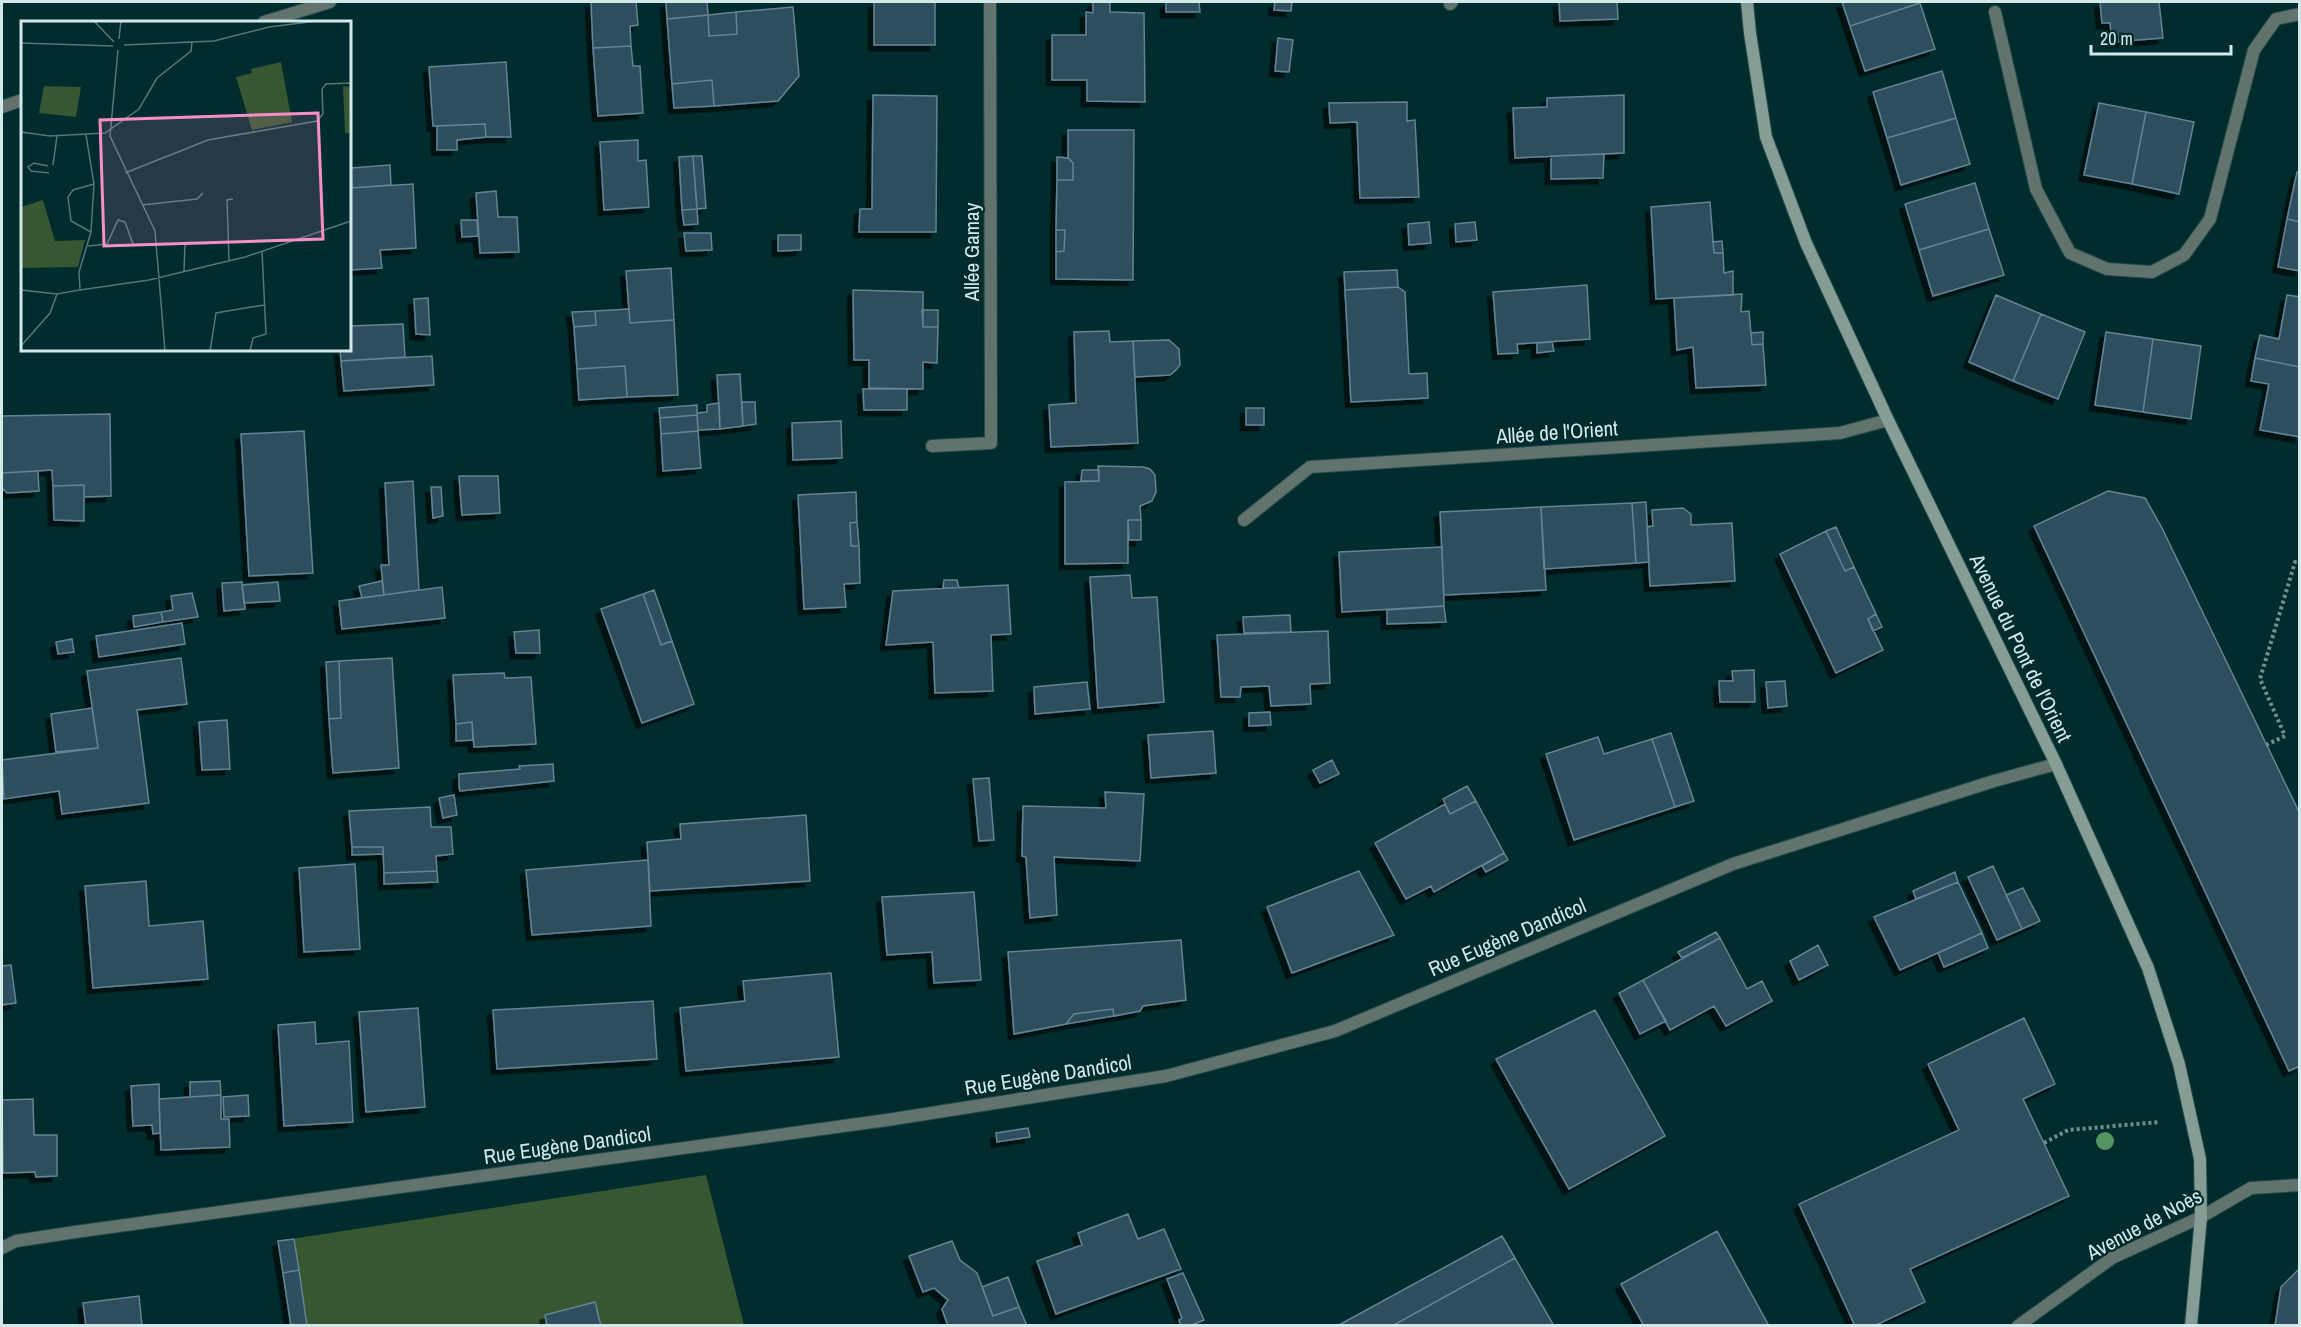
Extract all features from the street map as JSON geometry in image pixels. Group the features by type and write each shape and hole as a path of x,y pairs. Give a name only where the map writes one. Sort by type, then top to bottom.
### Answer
{"main road":[{"name":"Avenue du Pont de l'Orient","path":"1747,2 1766,137 1806,243 1888,420 2056,764 2148,968 2179,1064 2200,1159 2201,1217 2191,1326"}],"street":[{"path":"267,21 330,2"},
{"name":"Allée Gamay","path":"932,446 991,443 990,2"},
{"path":"1995,12 2036,189 2070,253 2107,269 2152,272 2184,255 2210,219 2254,50 2276,19 2300,14"},
{"path":"2,106 21,100"},
{"name":"Allée de l'Orient","path":"1244,520 1310,467 1840,433 1888,420"},
{"name":"Rue Eugène Dandicol","path":"2,1248 16,1241 75,1232 887,1120 1166,1076 1335,1031 1733,864 2056,764"},
{"name":"Avenue de Noès","path":"2018,1326 2112,1258 2201,1217 2251,1188 2300,1185"}],"path":[{"path":"2266,745 2285,736 2260,680 2295,562 2300,563"},
{"path":"2044,1143 2068,1130 2131,1126 2191,1118"}],"green space":[{"path":"706,1175 744,1325 290,1325 278,1241"}],"building":[{"path":"591,2 636,2 638,25 630,26 631,46 593,48"},
{"path":"666,2 707,2 708,15 667,19"},
{"path":"874,2 935,2 935,45 874,45"},
{"path":"1093,2 1110,2 1110,12 1144,13 1145,102 1087,101 1087,80 1052,80 1052,35 1086,35 1086,12 1093,13"},
{"path":"1166,2 1199,2 1200,12 1166,12"},
{"path":"1275,2 1292,2 1291,11 1274,10"},
{"path":"1559,2 1617,2 1618,19 1560,21"},
{"path":"1842,2 1920,2 1920,3 1850,26"},
{"path":"2100,2 2159,2 2163,38 2112,42 2110,23 2102,23"},
{"path":"1920,3 1935,49 1865,71 1850,26"},
{"path":"793,7 799,76 778,101 714,106 712,80 672,84 667,19 708,15 709,36 737,34 736,12"},
{"path":"736,12 737,34 709,36 708,15"},
{"path":"1278,38 1293,40 1289,72 1275,71"},
{"path":"631,46 633,66 640,66 643,113 598,116 593,48"},
{"path":"506,62 511,137 486,137 485,124 433,126 429,67"},
{"path":"1942,71 1956,118 1887,138 1873,92"},
{"path":"712,80 714,106 674,108 672,84"},
{"path":"873,95 937,96 936,232 859,232 860,209 872,209"},
{"path":"1624,95 1624,153 1515,158 1513,108 1547,107 1547,98"},
{"path":"1407,102 1407,121 1415,120 1419,197 1360,198 1357,122 1330,123 1329,103"},
{"path":"2099,103 2146,112 2132,184 2084,175"},
{"path":"2146,112 2194,122 2179,194 2132,184"},
{"path":"1956,118 1970,164 1901,185 1887,138"},
{"path":"485,124 486,137 457,140 457,150 437,150 437,126"},
{"path":"1068,130 1134,130 1133,280 1056,279 1056,252 1064,251 1065,230 1056,230 1057,180 1073,180 1073,163 1068,158"},
{"path":"638,140 638,161 646,160 649,207 604,210 600,142"},
{"path":"1604,154 1603,178 1551,179 1551,156"},
{"path":"693,156 702,156 706,208 697,209"},
{"path":"693,156 697,209 682,210 679,157"},
{"path":"1057,157 1068,158 1073,163 1073,180 1057,180"},
{"path":"390,165 391,185 352,188 351,168"},
{"path":"2297,172 2300,173 2300,222 2287,219"},
{"path":"1975,183 1989,229 1919,250 1905,204"},
{"path":"413,184 416,248 380,250 382,268 351,270 351,188"},
{"path":"496,191 498,217 517,217 519,252 480,253 476,193"},
{"path":"1710,202 1714,253 1723,253 1724,273 1733,271 1733,295 1656,299 1651,207"},
{"path":"697,209 698,224 684,225 682,210"},
{"path":"2287,219 2300,222 2300,271 2278,267"},
{"path":"461,220 477,220 478,236 462,237"},
{"path":"1429,222 1431,243 1409,245 1408,224"},
{"path":"1475,222 1477,240 1456,242 1455,224"},
{"path":"1989,229 2004,275 1933,296 1919,250"},
{"path":"1056,230 1065,230 1064,251 1056,252"},
{"path":"684,233 711,233 712,250 686,251"},
{"path":"778,235 801,235 801,250 778,251"},
{"path":"1722,241 1723,253 1714,253 1713,242"},
{"path":"671,268 674,320 630,323 626,271"},
{"path":"1397,270 1398,287 1345,290 1344,272"},
{"path":"1587,285 1590,339 1517,344 1518,353 1498,354 1493,292"},
{"path":"1398,287 1405,292 1409,374 1427,373 1428,398 1351,402 1345,290"},
{"path":"853,290 923,292 923,327 938,327 937,363 923,362 923,389 869,388 869,360 854,360"},
{"path":"1742,294 1741,312 1749,311 1752,345 1763,344 1766,385 1696,388 1693,347 1677,350 1674,298"},
{"path":"1996,295 2041,314 2013,381 1969,362"},
{"path":"2287,295 2300,297 2300,367 2255,358 2260,335 2279,339"},
{"path":"428,298 430,335 416,334 414,299"},
{"path":"629,309 630,323 674,320 678,395 627,397 625,366 577,369 574,327 596,325 595,311"},
{"path":"922,310 938,310 938,327 923,327"},
{"path":"595,311 596,325 574,327 572,312"},
{"path":"2041,314 2085,332 2058,399 2013,381"},
{"path":"403,324 405,357 341,361 340,351 351,351 351,326"},
{"path":"1109,331 1110,342 1133,341 1138,443 1051,447 1049,405 1076,403 1074,332"},
{"path":"1763,332 1763,344 1752,345 1751,333"},
{"path":"2106,332 2153,339 2143,412 2095,405"},
{"path":"2153,339 2201,346 2191,419 2143,412"},
{"path":"1169,340 1179,349 1180,365 1176,370 1170,375 1135,377 1133,341"},
{"path":"1552,342 1554,351 1537,353 1537,343"},
{"path":"432,356 434,385 344,391 341,361"},
{"path":"2255,358 2300,367 2300,437 2260,430 2269,384 2251,381"},
{"path":"625,366 627,397 579,400 577,369"},
{"path":"740,374 743,426 720,429 717,375"},
{"path":"863,389 907,389 907,410 864,410"},
{"path":"742,402 755,402 756,424 743,426"},
{"path":"719,403 720,429 698,430 697,413 707,412 707,405"},
{"path":"697,405 697,415 660,418 659,408"},
{"path":"1246,408 1264,408 1264,425 1246,425"},
{"path":"110,414 111,496 84,497 84,485 53,486 52,470 2,473 2,416"},
{"path":"697,415 698,431 661,434 660,418"},
{"path":"841,421 842,458 793,460 792,423"},
{"path":"304,431 313,573 249,576 241,434"},
{"path":"698,431 701,468 663,471 661,434"},
{"path":"1098,466 1150,469 1155,475 1156,492 1152,501 1140,506 1141,520 1128,520 1128,563 1065,564 1065,482 1099,481"},
{"path":"1082,470 1099,470 1099,481 1081,481"},
{"path":"38,471 39,491 7,493 2,488 2,473"},
{"path":"459,476 498,476 500,513 462,515"},
{"path":"413,481 419,590 384,595 381,565 389,565 385,483"},
{"path":"84,485 84,521 54,520 53,486"},
{"path":"431,487 441,487 443,516 433,518"},
{"path":"2108,491 2145,498 2162,528 2300,814 2300,1066 2289,1071 2034,526"},
{"path":"856,492 857,522 850,523 851,546 859,546 860,583 844,584 846,607 804,609 798,495"},
{"path":"1646,502 1649,562 1636,563 1632,503"},
{"path":"1632,503 1636,563 1544,569 1541,507"},
{"path":"1541,507 1546,590 1444,595 1440,512"},
{"path":"1683,508 1691,514 1691,525 1732,523 1735,581 1650,586 1647,527 1653,526 1652,510"},
{"path":"1128,520 1141,520 1141,540 1129,540"},
{"path":"857,522 859,546 851,546 850,523"},
{"path":"1836,527 1854,567 1845,571 1826,531"},
{"path":"1826,531 1845,571 1854,567 1876,614 1868,619 1883,650 1836,673 1780,554"},
{"path":"1442,547 1444,606 1342,612 1339,552"},
{"path":"1130,575 1132,598 1157,597 1164,702 1098,708 1090,577"},
{"path":"944,580 957,580 959,588 943,588"},
{"path":"382,581 384,595 362,598 359,586"},
{"path":"242,582 245,609 224,611 222,583"},
{"path":"278,582 280,601 244,603 242,585"},
{"path":"1008,585 1011,634 991,635 993,691 935,693 933,642 886,645 893,591"},
{"path":"442,587 445,618 342,629 339,601"},
{"path":"654,590 672,641 661,645 643,594"},
{"path":"192,593 198,617 163,622 161,612 173,610 171,596"},
{"path":"643,594 661,645 672,641 694,704 642,723 601,609"},
{"path":"1444,606 1446,622 1387,624 1387,610"},
{"path":"161,612 163,622 134,627 133,616"},
{"path":"1876,614 1882,627 1873,631 1868,619"},
{"path":"1290,615 1291,632 1244,633 1243,617"},
{"path":"182,623 185,644 99,657 96,636"},
{"path":"539,630 540,653 516,653 514,632"},
{"path":"1328,631 1330,683 1310,684 1311,704 1271,706 1269,686 1241,687 1240,697 1221,697 1217,635"},
{"path":"72,639 74,652 58,654 56,642"},
{"path":"181,658 187,704 137,710 149,803 62,814 59,791 4,799 2,760 98,748 87,671"},
{"path":"392,658 399,768 333,773 329,719 341,718 339,661"},
{"path":"339,661 341,718 329,719 326,662"},
{"path":"1754,670 1755,702 1720,702 1719,681 1733,681 1732,671"},
{"path":"504,673 505,678 531,677 536,744 474,747 472,722 456,724 453,675"},
{"path":"1785,681 1787,706 1768,708 1766,682"},
{"path":"1087,682 1090,709 1035,714 1034,687"},
{"path":"92,708 98,748 56,752 51,714"},
{"path":"1270,712 1271,725 1249,726 1249,713"},
{"path":"227,720 230,769 202,770 199,722"},
{"path":"472,722 473,740 456,741 456,724"},
{"path":"1213,731 1216,773 1151,778 1148,735"},
{"path":"1671,733 1694,801 1675,807 1652,739"},
{"path":"1598,737 1604,754 1652,739 1675,807 1574,840 1546,754"},
{"path":"1332,760 1339,774 1320,783 1313,770"},
{"path":"553,764 554,781 460,791 459,774"},
{"path":"989,778 994,840 979,841 973,779"},
{"path":"1467,786 1476,801 1450,814 1443,799"},
{"path":"1105,792 1144,794 1140,861 1054,857 1057,915 1030,918 1026,857 1022,856 1023,806 1106,808"},
{"path":"454,795 457,815 443,818 439,798"},
{"path":"1476,801 1504,853 1434,892 1431,886 1406,899 1375,843 1445,804 1450,814"},
{"path":"430,807 431,827 451,827 453,854 436,856 437,871 384,873 383,847 352,847 349,811"},
{"path":"806,815 810,881 650,891 647,842 681,839 680,824"},
{"path":"352,847 383,847 383,854 352,855"},
{"path":"1504,853 1508,860 1486,872 1482,866"},
{"path":"648,860 651,926 532,935 526,870"},
{"path":"355,864 360,949 304,952 299,868"},
{"path":"1993,866 2022,929 1997,940 1968,877"},
{"path":"437,871 438,882 384,884 384,873"},
{"path":"1359,871 1394,935 1292,973 1267,907"},
{"path":"1955,872 1958,882 1916,899 1913,891"},
{"path":"146,881 149,926 203,921 208,979 93,988 85,886"},
{"path":"1958,882 1982,933 1900,970 1874,917"},
{"path":"2023,888 2040,921 2022,929 2006,895"},
{"path":"974,892 981,980 934,983 932,952 887,955 882,897"},
{"path":"1716,932 1720,938 1682,958 1678,952"},
{"path":"1982,933 1988,948 1944,967 1938,953"},
{"path":"1720,938 1747,989 1762,981 1772,1001 1726,1026 1714,1006 1670,1030 1643,980"},
{"path":"1181,940 1186,1000 1143,1006 1140,1011 1114,1016 1113,1009 1074,1014 1066,1024 1014,1034 1008,952"},
{"path":"1818,945 1828,965 1799,980 1790,961"},
{"path":"11,965 16,1003 2,1005 2,966"},
{"path":"831,973 839,1057 686,1071 680,1008 745,1001 743,981"},
{"path":"1643,980 1666,1021 1640,1034 1619,993"},
{"path":"653,1001 657,1059 497,1069 493,1010"},
{"path":"418,1008 425,1107 366,1112 359,1012"},
{"path":"1113,1009 1114,1016 1066,1024 1074,1014"},
{"path":"1595,1010 1665,1136 1569,1189 1496,1059"},
{"path":"2024,1018 2055,1084 2023,1099 2069,1196 1910,1269 1925,1302 1874,1326 1855,1326 1799,1204 1959,1130 1928,1064"},
{"path":"315,1022 316,1044 349,1041 353,1122 284,1126 278,1025"},
{"path":"220,1081 221,1095 190,1097 190,1082"},
{"path":"159,1084 160,1133 153,1134 152,1125 133,1126 131,1086"},
{"path":"221,1095 221,1119 229,1119 230,1147 161,1150 159,1099"},
{"path":"248,1095 249,1116 224,1117 223,1097"},
{"path":"33,1099 34,1135 57,1135 57,1176 36,1177 35,1172 3,1173 2,1100"},
{"path":"1028,1128 1030,1137 997,1142 996,1133"},
{"path":"1128,1214 1138,1239 1164,1229 1181,1269 1056,1314 1037,1261 1082,1245 1078,1233"},
{"path":"1717,1231 1769,1326 1644,1326 1621,1284"},
{"path":"1502,1236 1515,1258 1392,1326 1337,1326"},
{"path":"294,1239 299,1270 283,1273 278,1241"},
{"path":"952,1241 960,1260 977,1273 993,1316 1019,1307 1027,1326 948,1326 942,1309 948,1300 934,1288 923,1292 909,1256"},
{"path":"1515,1258 1554,1326 1392,1326"},
{"path":"2300,1268 2300,1326 2275,1326 2281,1287"},
{"path":"299,1270 307,1326 291,1326 283,1273"},
{"path":"1183,1273 1204,1320 1189,1326 1181,1326 1179,1320 1182,1318 1167,1279"},
{"path":"1008,1277 1019,1307 993,1316 982,1287"},
{"path":"139,1296 142,1326 86,1326 83,1303"},
{"path":"595,1302 601,1326 547,1326 545,1315"}]}
